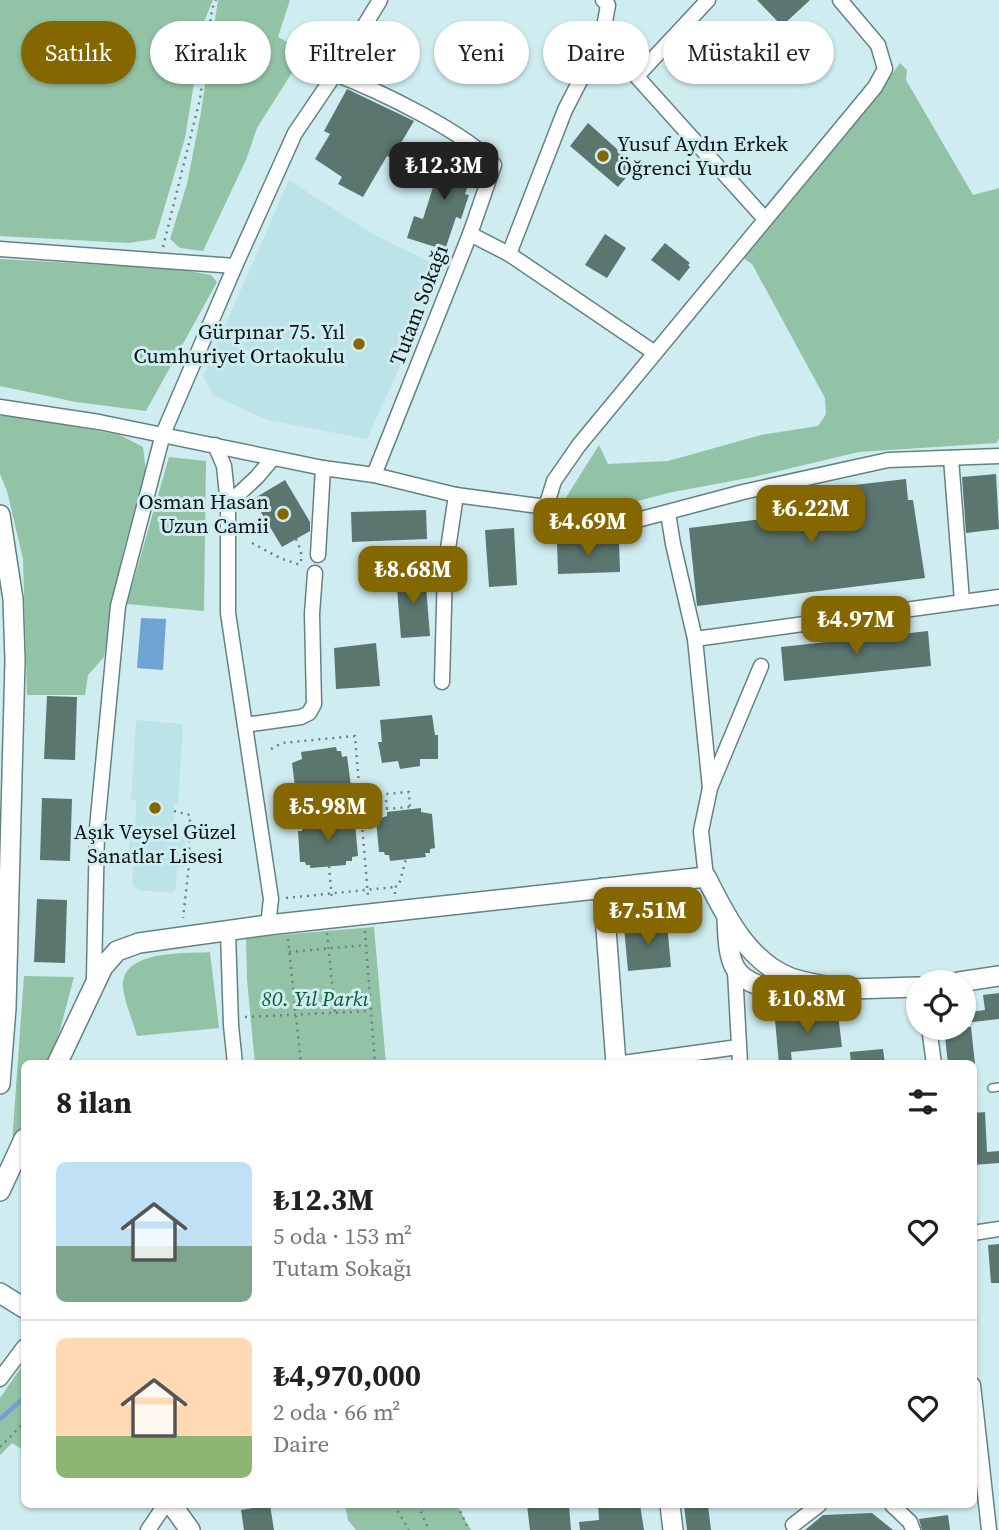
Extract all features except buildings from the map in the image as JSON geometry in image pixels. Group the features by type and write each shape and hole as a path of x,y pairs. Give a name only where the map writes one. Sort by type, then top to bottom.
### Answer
{"street":[{"path":"367,21 380,0"},
{"path":"649,63 708,0"},
{"path":"545,507 554,481 579,445 876,87 885,69 878,45 840,0"},
{"path":"605,21 608,2"},
{"path":"94,983 97,828 118,606 163,434 295,133 328,84"},
{"name":"Tutam Sokağı","path":"361,84 451,131 487,156 494,165 470,234 374,475"},
{"path":"509,254 565,110 578,84"},
{"path":"644,84 765,219"},
{"path":"470,234 509,254 655,353"},
{"path":"0,248 235,266"},
{"path":"0,407 163,434 323,468 374,475 456,495 545,507 626,523 743,492 888,460 999,457"},
{"path":"215,445 224,466 228,503 228,613 271,899 278,928"},
{"path":"228,503 257,477 273,458"},
{"path":"951,458 962,601"},
{"path":"318,555 323,468"},
{"path":"442,682 445,569 456,495"},
{"path":"668,513 695,639 710,788"},
{"path":"0,515 13,599 15,660 6,995 0,1084"},
{"path":"245,725 301,717 309,713 314,704 312,614 315,573"},
{"path":"695,639 999,597"},
{"path":"761,666 710,788 701,831 706,877 727,919 753,952 790,977 844,989"},
{"path":"59,1060 103,967 117,951 139,943 706,877"},
{"path":"603,888 616,1060"},
{"path":"727,919 728,943 735,971 740,1060"},
{"path":"228,932 235,1060"},
{"path":"735,971 747,981 780,991 906,987"},
{"path":"976,979 999,976"},
{"path":"931,1040 933,1060"},
{"path":"645,1060 738,1047"},
{"path":"0,1191 21,1146"},
{"path":"977,1232 999,1229"},
{"path":"0,1293 21,1306"},
{"path":"0,1300 21,1307"},
{"path":"0,1378 21,1351"},
{"path":"977,1421 989,1530"},
{"path":"148,1530 162,1508"},
{"path":"174,1508 190,1530"},
{"path":"670,1508 673,1530"},
{"path":"791,1528 800,1508"},
{"path":"791,1528 815,1508"},
{"path":"895,1508 910,1522 913,1530"}],"path":[{"path":"159,260 200,99 212,9 216,0"},
{"path":"296,539 301,551 301,565"},
{"path":"252,543 280,558 301,565 310,573 315,573"},
{"path":"271,750 282,743 355,736 360,797"},
{"path":"346,809 351,820 362,823 369,819 373,810 370,796 409,792 411,806 373,810"},
{"path":"346,809 352,799 360,797 369,801 386,800 385,809"},
{"path":"325,799 327,811"},
{"path":"382,800 379,807 385,809"},
{"path":"278,809 301,807 307,814"},
{"path":"279,823 303,820 307,814 346,809"},
{"path":"174,811 190,815 189,865 183,918"},
{"path":"362,823 369,904"},
{"path":"286,898 395,887 399,885 405,859"},
{"path":"329,866 332,907"},
{"path":"395,887 396,901"},
{"path":"365,923 375,1060"},
{"path":"327,926 335,1013"},
{"path":"278,928 289,952 301,1060"},
{"path":"289,952 366,945"},
{"path":"246,1017 371,1011"},
{"path":"0,1447 21,1426"},
{"path":"396,1508 409,1530"},
{"path":"419,1508 429,1530"},
{"path":"458,1508 469,1530"}],"shaded area":[{"path":"289,180 371,233 444,269 367,439 267,420 213,395 203,376"},
{"name":"Aşık Veysel Güzel Sanatlar Lisesi","path":"136,720 183,724 178,804 175,804 173,836 185,838 184,867 177,867 176,889 172,893 138,890 132,884 133,862 127,862 130,835 135,835 136,801 131,800"}],"green space":[{"path":"0,0 213,0 204,21 150,21 150,84 194,84 185,138 155,239 129,243 0,236"},
{"path":"218,0 290,0 278,37 285,41 285,84 257,128 246,160 203,251 180,248 170,239 187,184 205,84 271,84 271,21 215,21"},
{"path":"900,63 907,70 906,80 973,195 999,188 997,443 859,452 623,505 565,499 599,445 608,464 668,461 761,435 818,426 826,414 825,398 752,264 743,258"},
{"path":"0,259 178,269 211,275 217,282 146,411 76,402 0,386"},
{"path":"10,415 120,435 143,447 146,471 123,552 104,657 88,675 85,695 27,695 23,559 7,491 0,474 0,416"},
{"path":"169,457 206,461 204,611 127,604"},
{"name":"80. Yıl Parkı","path":"374,927 386,1060 255,1060 246,938"},
{"path":"210,952 219,1028 137,1036 123,988 125,975 132,966 156,956"},
{"path":"24,976 74,977 52,1060 21,1060 21,1132 11,1156"},
{"path":"21,1367 21,1449 12,1443 0,1455 0,1398"},
{"path":"346,1508 459,1508 471,1530 356,1530 348,1520"}],"water":[{"path":"141,618 166,619 163,670 137,668"}],"waterway":[{"path":"0,1419 21,1401"}],"place":[{"name":"Yusuf Aydın Erkek Öğrenci Yurdu","path":"603,156"},
{"name":"Gürpınar 75. Yıl Cumhuriyet Ortaokulu","path":"359,344"},
{"name":"Osman Hasan Uzun Camii","path":"283,514"},
{"name":"Aşık Veysel Güzel Sanatlar Lisesi","path":"155,808"}]}
